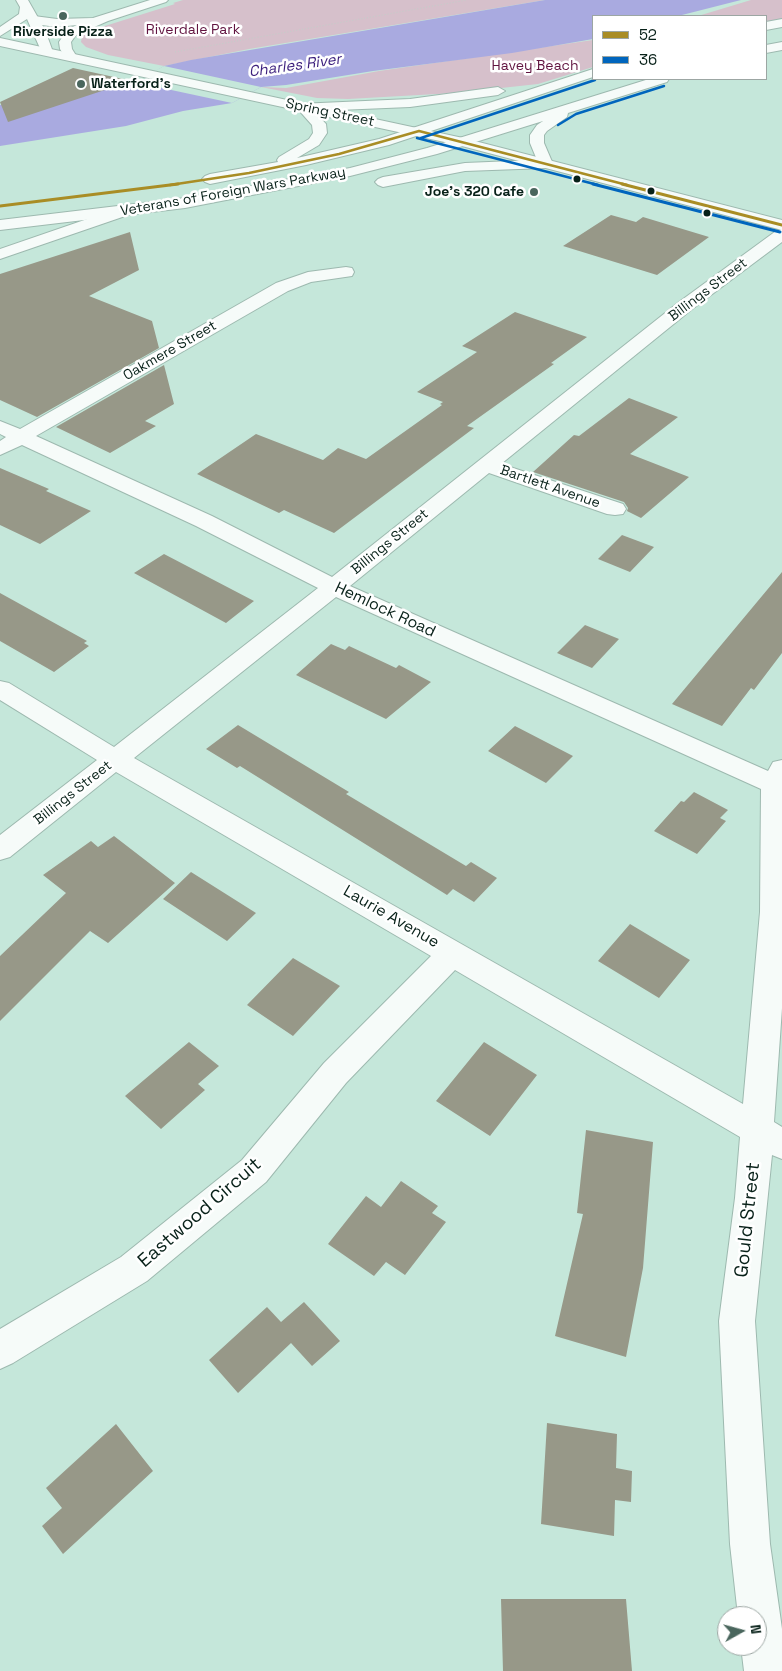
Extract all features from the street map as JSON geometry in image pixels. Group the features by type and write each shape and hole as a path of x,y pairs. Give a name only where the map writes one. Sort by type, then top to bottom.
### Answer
{"main road":[{"path":"71,57 66,49 67,37 83,26 162,0"},
{"path":"23,4 34,20 48,52"},
{"path":"0,32 20,20 24,14 23,4"},
{"path":"34,20 65,23 104,18"},
{"path":"767,26 782,23"},
{"name":"Spring Street","path":"0,42 419,131 782,225"},
{"path":"767,49 782,46"},
{"path":"303,107 369,106 430,101 587,75"},
{"name":"Veterans of Foreign Wars Parkway","path":"0,206 144,189 268,169 353,151 587,75"},
{"name":"Veterans of Foreign Wars Parkway","path":"0,225 217,198 314,180 398,161 659,80"},
{"path":"268,169 308,146 318,138 320,127 303,107"},
{"path":"0,254 128,210 262,199 364,185 458,168 546,164 536,141 538,133 544,126 573,107"},
{"name":"Billings Street","path":"0,850 334,587 685,306 782,234"},
{"name":"Oakmere Street","path":"0,449 282,287 308,277 346,272"},
{"name":"Hemlock Road","path":"0,427 204,521 334,587 778,777"},
{"name":"Bartlett Avenue","path":"485,465 615,509"},
{"name":"Laurie Avenue","path":"0,689 116,760 769,1137"},
{"name":"Gould Street","path":"766,1671 750,1544 737,1321 752,1198 769,1137 778,777"},
{"name":"Eastwood Circuit","path":"0,1350 134,1269 254,1171 335,1073 453,953"}],"path":[{"path":"167,54 467,0"}],"green space":[{"name":"Riverdale Park","path":"183,0 545,0 249,49 164,66 108,55 86,47 81,42 82,36 89,31"},
{"path":"751,0 782,0 782,19 767,22 767,15 701,15"},
{"name":"Havey Beach","path":"592,40 592,67 538,84 455,93 348,99 317,98 261,87 286,88 379,71"}],"water":[{"name":"Charles River","path":"545,0 741,0 682,15 592,15 592,39 512,53 261,87 232,103 183,111 126,126 0,146 0,105 97,88 120,88 137,82 164,66"}],"pier":[{"path":"164,66 261,87 232,103 134,82"}],"building":[{"path":"73,68 132,81 8,122 0,102"},
{"path":"611,215 636,222 643,217 709,237 657,275 563,246"},
{"path":"130,232 139,270 89,296 152,321 159,348 37,417 0,400 0,274"},
{"path":"515,312 587,337 551,363 554,364 467,426 474,428 334,533 284,510 279,513 197,474 256,434 323,460 338,448 366,459 442,405 440,404 443,402 417,392 477,352 462,346"},
{"path":"164,365 174,404 145,421 156,426 110,453 56,427"},
{"path":"629,398 678,417 630,454 689,477 641,518 627,511 628,508 624,502 533,472 574,435 579,436"},
{"path":"0,468 49,489 46,491 91,511 40,544 0,525"},
{"path":"622,535 654,547 630,572 598,559"},
{"path":"164,554 254,601 226,623 134,573"},
{"path":"782,572 782,653 754,690 751,688 722,726 672,704"},
{"path":"0,593 87,641 84,643 89,646 54,672 0,641"},
{"path":"585,625 619,639 592,668 557,653"},
{"path":"331,644 345,650 349,646 396,668 399,665 431,682 386,719 296,675"},
{"path":"238,725 349,792 346,794 466,866 471,862 497,878 474,902 453,889 447,895 240,766 237,768 206,749"},
{"path":"515,726 573,756 546,783 488,751"},
{"path":"694,792 728,810 720,818 726,821 697,854 654,831 681,801 684,802"},
{"path":"114,836 175,883 108,943 90,931 0,1021 0,956 66,893 43,875 91,841 98,847"},
{"path":"191,872 256,913 227,941 163,899"},
{"path":"630,924 690,960 659,998 598,961"},
{"path":"293,958 340,986 293,1036 247,1005"},
{"path":"189,1042 219,1066 198,1084 205,1090 161,1129 125,1096"},
{"path":"484,1042 537,1075 490,1136 436,1101"},
{"path":"586,1130 653,1142 643,1268 626,1357 555,1336 583,1214 577,1213"},
{"path":"401,1181 438,1206 432,1213 446,1222 405,1275 386,1262 374,1276 328,1244 366,1196 381,1207"},
{"path":"304,1302 340,1341 312,1366 291,1343 238,1393 209,1360 267,1307 281,1322"},
{"path":"547,1423 617,1434 616,1468 632,1471 631,1502 615,1500 614,1536 541,1524"},
{"path":"116,1424 153,1471 63,1554 42,1526 62,1508 46,1488"},
{"path":"501,1599 626,1599 632,1671 503,1671"}],"transit line":[{"name":"36","path":"421,138 595,80"},
{"name":"36","path":"558,125 576,114 664,86"},
{"name":"52","path":"0,206 123,192 249,173 339,154 419,131 782,225"},
{"name":"36","path":"417,138 780,232"}],"place":[{"name":"Riverside Pizza","path":"63,16"},
{"name":"Waterford's","path":"81,84"},
{"name":"Joe’s 320 Cafe","path":"534,192"}]}
